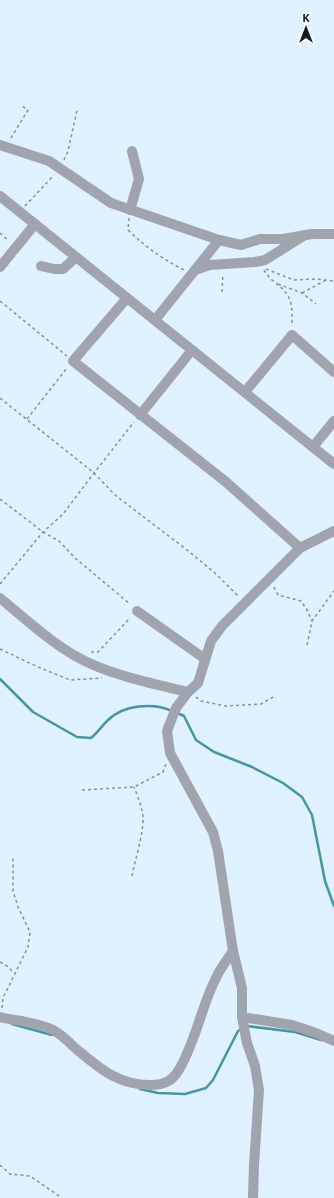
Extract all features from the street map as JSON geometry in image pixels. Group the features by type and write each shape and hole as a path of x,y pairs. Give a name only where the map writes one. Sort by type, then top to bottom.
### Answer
{"street":[{"path":"3,146 49,161 111,203 219,240 241,245 260,239 283,239 312,234 334,234"},
{"path":"130,210 139,179 132,151"},
{"path":"0,196 334,464"},
{"path":"0,267 35,224"},
{"path":"193,272 210,265 265,260 305,235"},
{"path":"155,320 219,240"},
{"path":"41,266 54,269 63,269 76,257"},
{"path":"127,298 73,361 226,482 300,548"},
{"path":"245,392 292,335 334,372"},
{"path":"140,415 192,350"},
{"path":"313,447 334,421"},
{"path":"254,1198 254,1165 259,1090 243,1024 242,988 233,950 218,851 213,832 170,753 167,731 174,713 188,692 198,683 211,640 222,626 300,548 334,531"},
{"path":"0,598 53,642 88,662 122,676 188,692"},
{"path":"137,611 205,659"},
{"path":"1,1017 36,1024 53,1030 106,1074 140,1085 154,1085 168,1082 174,1077 181,1066 190,1047 216,976 233,950"},
{"path":"243,1024 292,1025 334,1041"}],"path":[{"path":"3,146 28,110 22,106"},
{"path":"20,212 60,168 68,151 76,110"},
{"path":"130,210 128,230 147,248 157,255 193,272"},
{"path":"0,233 17,247"},
{"path":"222,292 224,264"},
{"path":"292,335 290,298 267,276 262,267 294,280 334,280"},
{"path":"302,293 326,280"},
{"path":"276,284 302,293 316,304"},
{"path":"0,301 73,361 27,419"},
{"path":"0,398 94,473 115,495 187,550 215,574 244,603"},
{"path":"0,584 43,532 63,514 140,415"},
{"path":"0,499 43,532 59,541 75,558 105,582 137,611 98,652 92,652 88,662"},
{"path":"272,575 274,590 278,595 301,601 308,610 312,621"},
{"path":"307,645 312,621 334,591"},
{"path":"0,649 70,680 88,680 122,676"},
{"path":"188,692 201,701 226,706 261,704 275,696"},
{"path":"82,790 134,787 163,772 170,753"},
{"path":"132,876 143,818 140,801 134,787"},
{"path":"1,1017 3,998 28,947 30,932 18,907 13,891 13,858"},
{"path":"0,962 7,966 14,974"},
{"path":"0,1165 10,1174 30,1176 62,1198"}],"waterway":[{"path":"0,679 33,712 77,737 91,738 114,715 130,708 138,706 156,706 172,711"},
{"path":"177,713 184,716 196,740 214,752 252,767 283,783 302,797 312,815 325,881 334,906"},
{"path":"12,1024 52,1035"},
{"path":"246,1026 295,1032 321,1040"},
{"path":"140,1089 158,1093 185,1094 206,1088 213,1080 238,1031 242,1029"}]}
